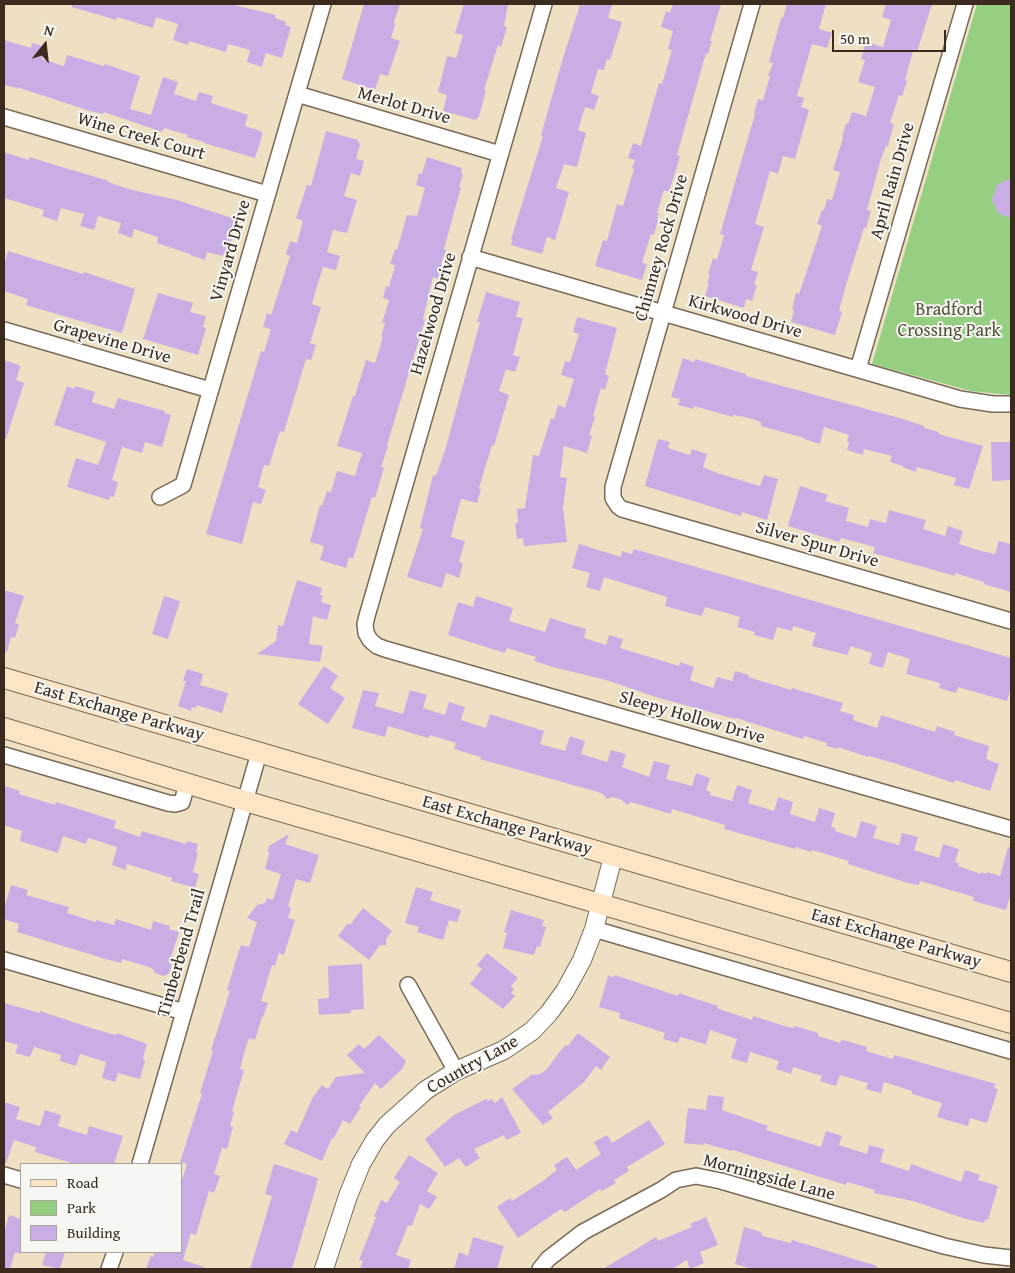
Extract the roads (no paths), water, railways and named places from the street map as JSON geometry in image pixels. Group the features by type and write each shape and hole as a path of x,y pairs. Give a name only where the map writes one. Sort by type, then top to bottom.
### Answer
{"main road":[{"name":"East Exchange Parkway","path":"4,678 1011,972"},
{"path":"4,728 245,801 1011,1023"}],"street":[{"name":"Vinyard Drive","path":"160,497 182,485 323,4"},
{"name":"Hazelwood Drive","path":"368,636 365,624 367,616 544,4"},
{"name":"Chimney Rock Drive","path":"615,502 612,492 613,487 752,4"},
{"name":"April Rain Drive","path":"858,369 965,4"},
{"name":"Merlot Drive","path":"297,94 500,154"},
{"name":"Wine Creek Court","path":"4,117 267,194"},
{"name":"Kirkwood Drive","path":"470,257 960,398 993,404 1011,404"},
{"name":"Grapevine Drive","path":"4,330 210,390"},
{"name":"Silver Spur Drive","path":"615,502 622,509 1011,621"},
{"name":"Sleepy Hollow Drive","path":"368,636 377,646 384,649 1011,829"},
{"name":"Timberbend Trail","path":"140,1163 259,753"},
{"path":"4,755 168,803 176,804 182,802 188,784"},
{"name":"Country Lane","path":"324,1269 348,1196 361,1164 375,1140 387,1125 426,1090 456,1071 504,1050 532,1031 549,1013 565,991 582,960 594,929 613,857"},
{"path":"594,929 1011,1050"},
{"path":"4,960 184,1012"},
{"path":"408,985 456,1071"},
{"path":"4,1175 20,1180"},
{"name":"Morningside Lane","path":"540,1269 548,1259 583,1232 676,1180 696,1176 720,1181 944,1246 984,1255 1011,1258"},
{"path":"110,1269 114,1253"}],"park label":[{"name":"Bradford Crossing Park","path":"949,320"}]}
